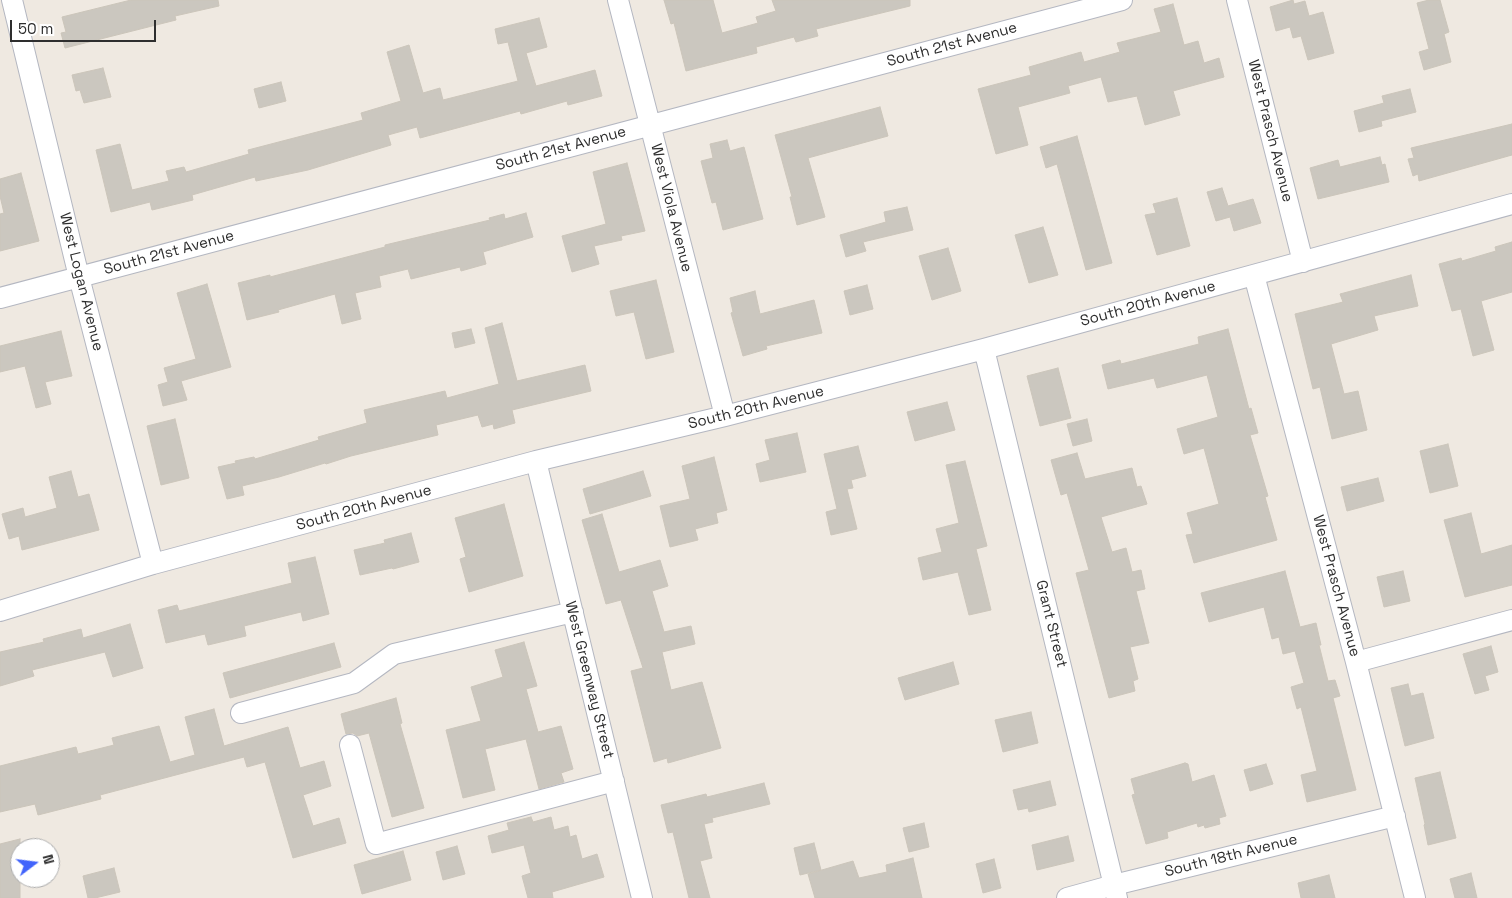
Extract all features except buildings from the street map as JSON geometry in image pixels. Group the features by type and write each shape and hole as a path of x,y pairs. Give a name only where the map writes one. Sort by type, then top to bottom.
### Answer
{"street":[{"name":"West Logan Avenue","path":"12,0 79,277 152,564"},
{"name":"West Viola Avenue","path":"618,0 724,416"},
{"name":"South 21st Avenue","path":"0,298 1122,0"},
{"name":"West Prasch Avenue","path":"1237,0 1303,262"},
{"name":"South 20th Avenue","path":"0,612 152,564 536,461 724,416 984,349 1512,204"},
{"name":"West Prasch Avenue","path":"1254,275 1356,662 1415,898"},
{"name":"Grant Street","path":"984,349 1115,891"},
{"name":"West Greenway Street","path":"536,461 642,898"},
{"path":"241,713 354,682 394,654 572,612"},
{"path":"1356,662 1512,620"},
{"path":"350,745 376,844 614,781"},
{"name":"South 18th Avenue","path":"1067,898 1115,891 1395,816"}]}
